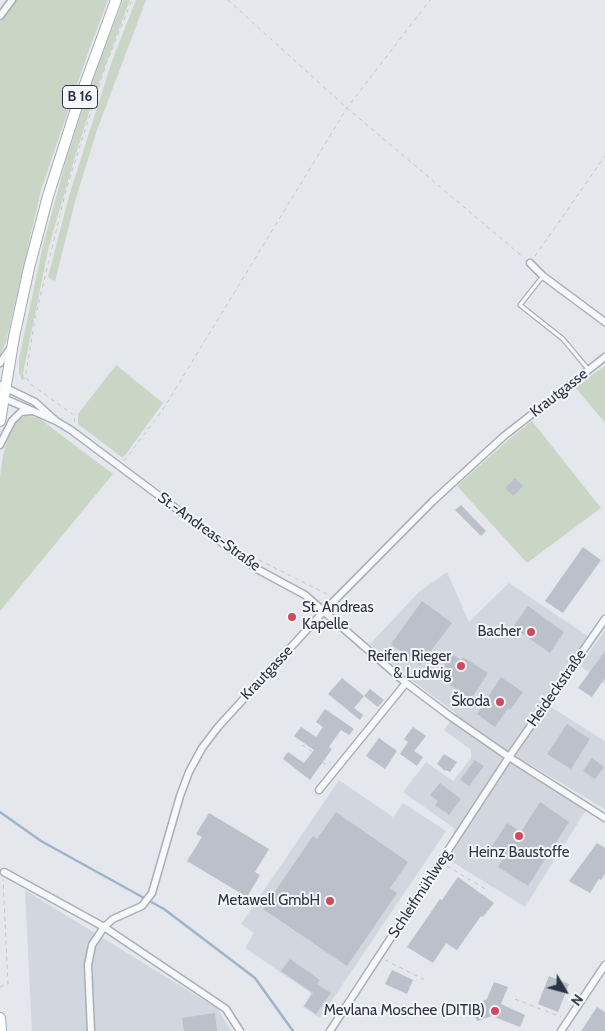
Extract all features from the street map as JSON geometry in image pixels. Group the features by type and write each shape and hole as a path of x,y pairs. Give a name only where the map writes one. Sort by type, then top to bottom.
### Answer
{"main road":[{"name":"B 16","path":"0,422 2,391 29,268 48,196 76,109 116,0"},
{"path":"0,1018 1,1031"}],"street":[{"path":"0,16 12,0"},
{"path":"530,263 543,276 604,323"},
{"path":"0,363 7,354 14,337"},
{"name":"Krautgasse","path":"104,927 113,918 142,906 152,893 180,796 189,772 202,748 218,727 324,611 433,501 490,449 604,356"},
{"path":"2,391 33,411 56,421"},
{"path":"2,391 35,402 52,415 56,421"},
{"path":"0,445 12,420 22,412 33,411"},
{"name":"St.-Andreas-Straße","path":"56,421 120,466 256,569 305,596 406,683 509,757 605,818"},
{"name":"Heideckstraße","path":"509,757 605,619"},
{"path":"319,790 406,683"},
{"name":"Schleifmühlweg","path":"330,1031 509,757"},
{"path":"4,872 104,927 226,1009 240,1031"},
{"path":"91,1031 88,965 92,945 104,927"},
{"path":"561,1031 605,965"}],"lane":[{"path":"543,276 520,305 563,339 588,369"}],"path":[{"path":"71,430 75,416 32,385 27,379 26,373 35,318 66,190 106,64 132,0"},
{"path":"228,0 347,108 530,263 605,156"},
{"path":"120,466 162,411 347,108 430,0"},
{"path":"257,560 324,591 336,599"},
{"path":"302,745 336,769"},
{"path":"316,757 336,769"},
{"path":"441,862 487,890"},
{"path":"0,987 8,984 2,885 4,872"},
{"path":"379,958 425,980"},
{"path":"515,999 569,1020"}],"shaded area":[{"path":"447,572 469,622 509,583 589,637 504,759 586,810 525,907 451,861 454,828 403,792 426,762 453,781 471,758 471,750 444,730 456,713 411,680 370,644 419,592"},
{"path":"605,630 605,684 580,666"},
{"path":"549,706 605,741 605,809 514,755"},
{"path":"339,780 393,817 403,803 446,831 320,1018 303,1007 311,993 245,948 254,933 241,924"},
{"path":"25,890 218,1009 231,1031 32,1031"}],"green space":[{"path":"16,0 108,0 41,190 6,342 0,355 0,22"},
{"path":"123,0 130,0 96,91 49,246 24,368 23,374 25,379 22,380 19,373 19,359 43,245 67,157 89,89"},
{"path":"136,0 146,0 97,130 76,198 55,281 48,277 69,196 112,61"},
{"path":"116,365 163,403 123,458 78,424 78,414"},
{"path":"605,366 605,423 575,387"},
{"path":"26,415 40,419 113,474 0,611 0,477 3,455 12,425"},
{"path":"532,421 601,508 527,563 457,486"}],"building":[{"path":"515,478 523,486 513,496 505,488"},
{"path":"461,505 486,531 481,536 455,510"},
{"path":"583,547 601,560 563,613 545,601"},
{"path":"422,601 452,623 420,665 391,644"},
{"path":"528,606 564,632 550,653 513,627"},
{"path":"605,651 605,678 592,697 578,688"},
{"path":"452,654 461,660 463,657 488,673 471,699 446,682 448,679 439,674"},
{"name":"Škoda","path":"501,677 523,692 510,710 508,708 495,727 477,714"},
{"path":"342,678 364,696 354,708 363,715 360,720 328,694"},
{"path":"370,689 384,700 378,707 364,696"},
{"path":"325,709 354,729 349,735 341,730 329,747 332,749 310,780 283,759 288,752 304,763 314,750 294,736 301,727 316,737 323,727 316,722"},
{"path":"567,724 590,739 571,769 547,754"},
{"path":"413,727 426,736 414,751 423,757 417,766 400,754 408,742 404,739"},
{"path":"379,738 397,751 385,769 366,756"},
{"path":"444,754 457,762 450,772 445,771 437,764"},
{"path":"592,758 604,767 595,779 583,771"},
{"path":"475,760 484,766 469,786 460,780"},
{"path":"440,783 461,799 449,815 435,805 438,801 430,795"},
{"path":"540,802 569,822 528,886 498,867 504,857 491,848 507,823 521,832"},
{"name":"Metawell GmbH","path":"336,812 408,862 390,888 397,893 347,966 263,909 313,836 317,839"},
{"path":"209,813 269,849 255,872 260,875 247,897 187,861 202,837 196,834"},
{"path":"597,843 605,848 605,874 601,880 599,879 590,893 569,881"},
{"path":"458,877 494,903 483,917 481,916 457,950 446,943 433,963 407,947 440,899 442,900"},
{"path":"290,959 320,980 317,984 331,993 316,1014 304,1006 313,993 281,971"},
{"path":"392,970 413,980 407,994 385,984"},
{"path":"549,976 569,984 558,1012 538,1004"},
{"name":"Mevlana Moschee (DITIB)","path":"494,982 508,987 501,1004 525,1015 520,1027 492,1016 477,1021 471,1007 487,999"},
{"path":"597,1007 605,1012 605,1031 581,1031"},
{"path":"215,1013 217,1031 184,1031 182,1018"}],"waterway":[{"path":"0,812 41,841 164,909 255,978 293,1031"}],"place":[{"name":"St. Andreas Kapelle","path":"292,617"},
{"name":"Bacher","path":"531,632"},
{"name":"Reifen Rieger & Ludwig","path":"461,666"},
{"name":"Škoda","path":"500,702"},
{"name":"Heinz Baustoffe","path":"519,836"},
{"name":"Metawell GmbH","path":"330,901"},
{"name":"Mevlana Moschee (DITIB)","path":"495,1011"}]}
